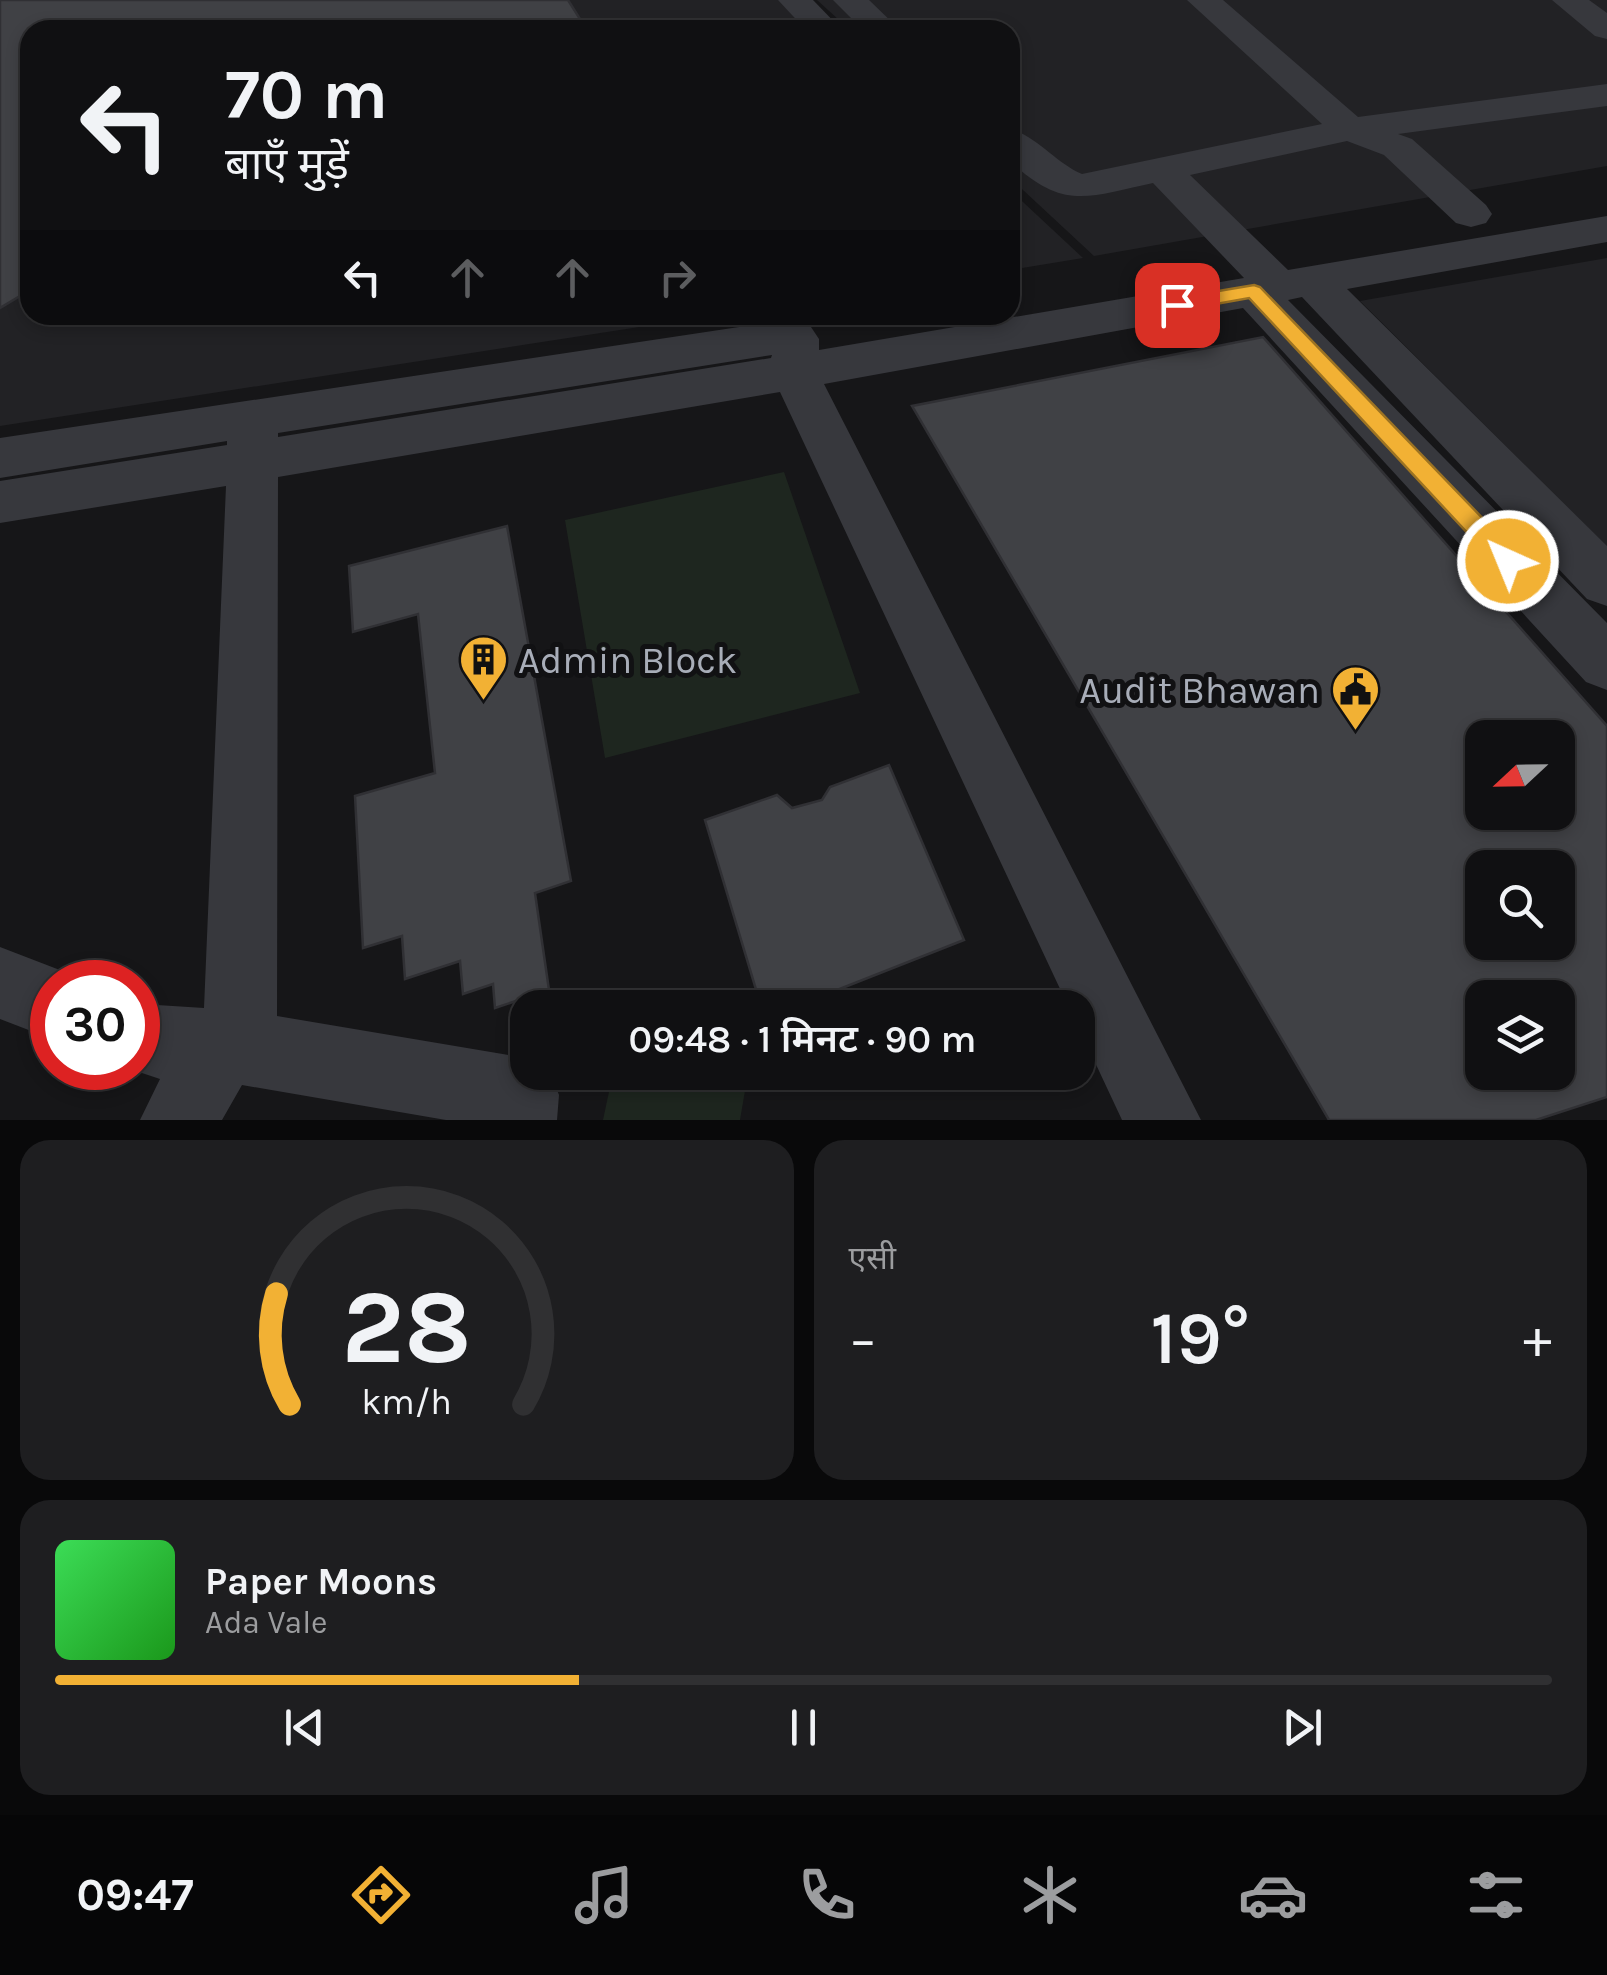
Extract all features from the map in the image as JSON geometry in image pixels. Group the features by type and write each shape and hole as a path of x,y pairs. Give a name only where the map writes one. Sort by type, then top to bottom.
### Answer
{"street":[{"path":"794,0 815,20"},
{"path":"849,0 872,20"},
{"path":"1203,0 1350,129 1398,147 1471,214"},
{"path":"1568,0 1607,29"},
{"path":"1020,150 1046,173 1078,187 1350,129 1607,95"},
{"path":"1350,129 1349,143 1379,181"},
{"path":"1161,169 1273,278 1607,582"},
{"path":"1020,295 1273,278 1471,214 1607,190"},
{"path":"1020,312 1607,229"},
{"path":"1273,278 1607,663"},
{"path":"799,341 864,325"},
{"path":"0,502 251,440 799,341 919,325"},
{"path":"799,341 1162,1120"},
{"path":"0,458 251,440"},
{"path":"179,1120 231,1047 251,440"},
{"path":"0,983 30,995"},
{"path":"160,1042 231,1047 521,1095 518,1120"}],"shaded area":[{"path":"0,0 807,0 828,20 20,20 20,325 652,325 0,426"},
{"path":"817,0 1607,0 1607,166 1094,256 1020,187 1020,20 839,20"},
{"path":"1020,199 1083,258 1020,268"},
{"path":"1607,258 1607,547 1360,301"},
{"path":"784,472 860,693 605,758 565,520"},
{"path":"609,1090 745,1090 740,1120 603,1120"}],"building":[{"path":"0,0 568,0 581,20 20,20 20,296 0,308"},
{"name":"Audit Bhawan","path":"1263,337 1607,726 1607,1097 1536,1120 1329,1120 912,406"},
{"name":"Admin Block","path":"507,526 571,881 535,893 549,990 510,990 510,1003 495,1008 493,984 463,994 460,961 405,979 402,936 363,948 355,796 435,773 418,614 353,632 349,566"},
{"path":"889,765 964,940 837,990 756,990 705,820 777,795 792,808 822,800 830,787"}],"place":[{"name":"Admin Block","path":"483,702"},
{"name":"Audit Bhawan","path":"1355,732"}],"route":[{"path":"1177,305 1254,291 1508,561"}]}
